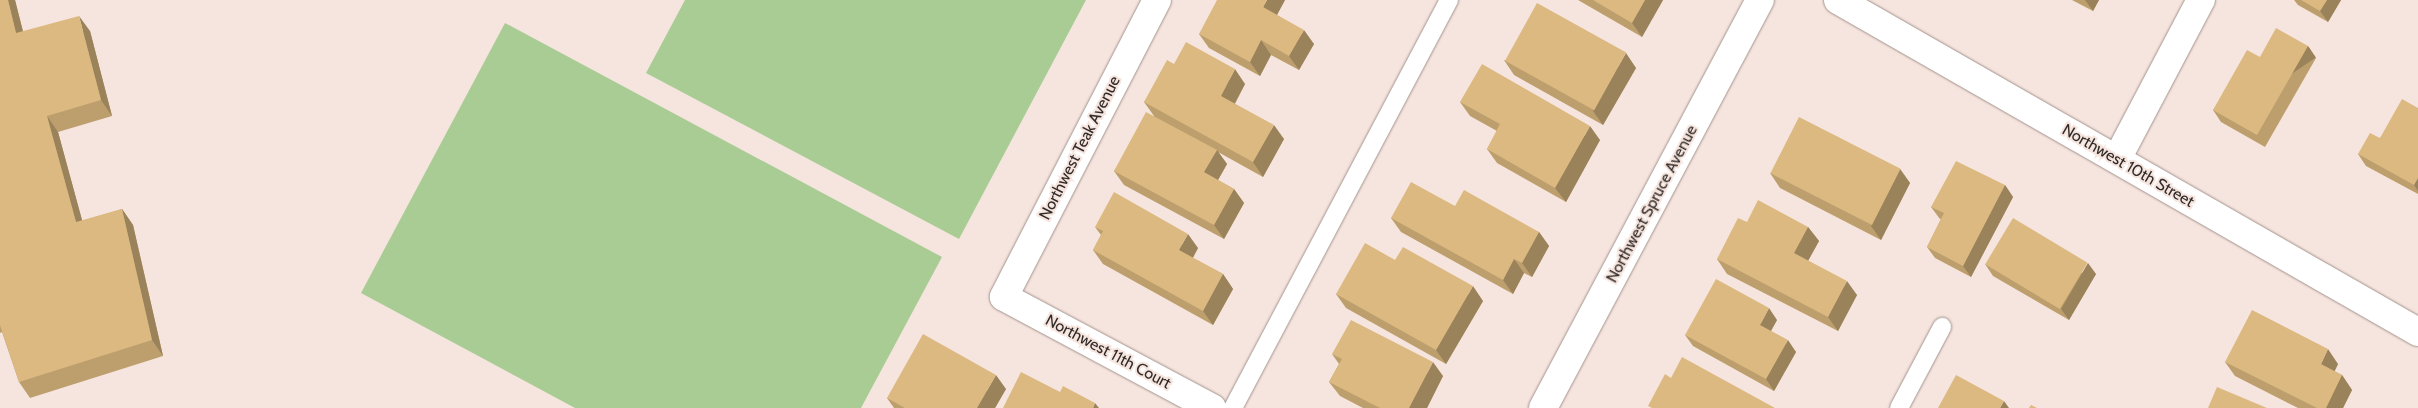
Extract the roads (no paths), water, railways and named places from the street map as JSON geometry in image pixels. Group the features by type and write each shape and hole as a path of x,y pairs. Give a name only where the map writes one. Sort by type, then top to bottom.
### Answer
{"street":[{"name":"Northwest Teak Avenue","path":"1004,296 1157,0"},
{"name":"Northwest Spruce Avenue","path":"1543,408 1760,0"},
{"name":"Northwest 10th Street","path":"1838,0 2418,332"},
{"path":"2117,159 2201,0"},
{"name":"Northwest 11th Court","path":"1004,296 1212,408"}],"lane":[{"path":"1233,408 1449,0"},
{"path":"1899,408 1942,327"}]}
